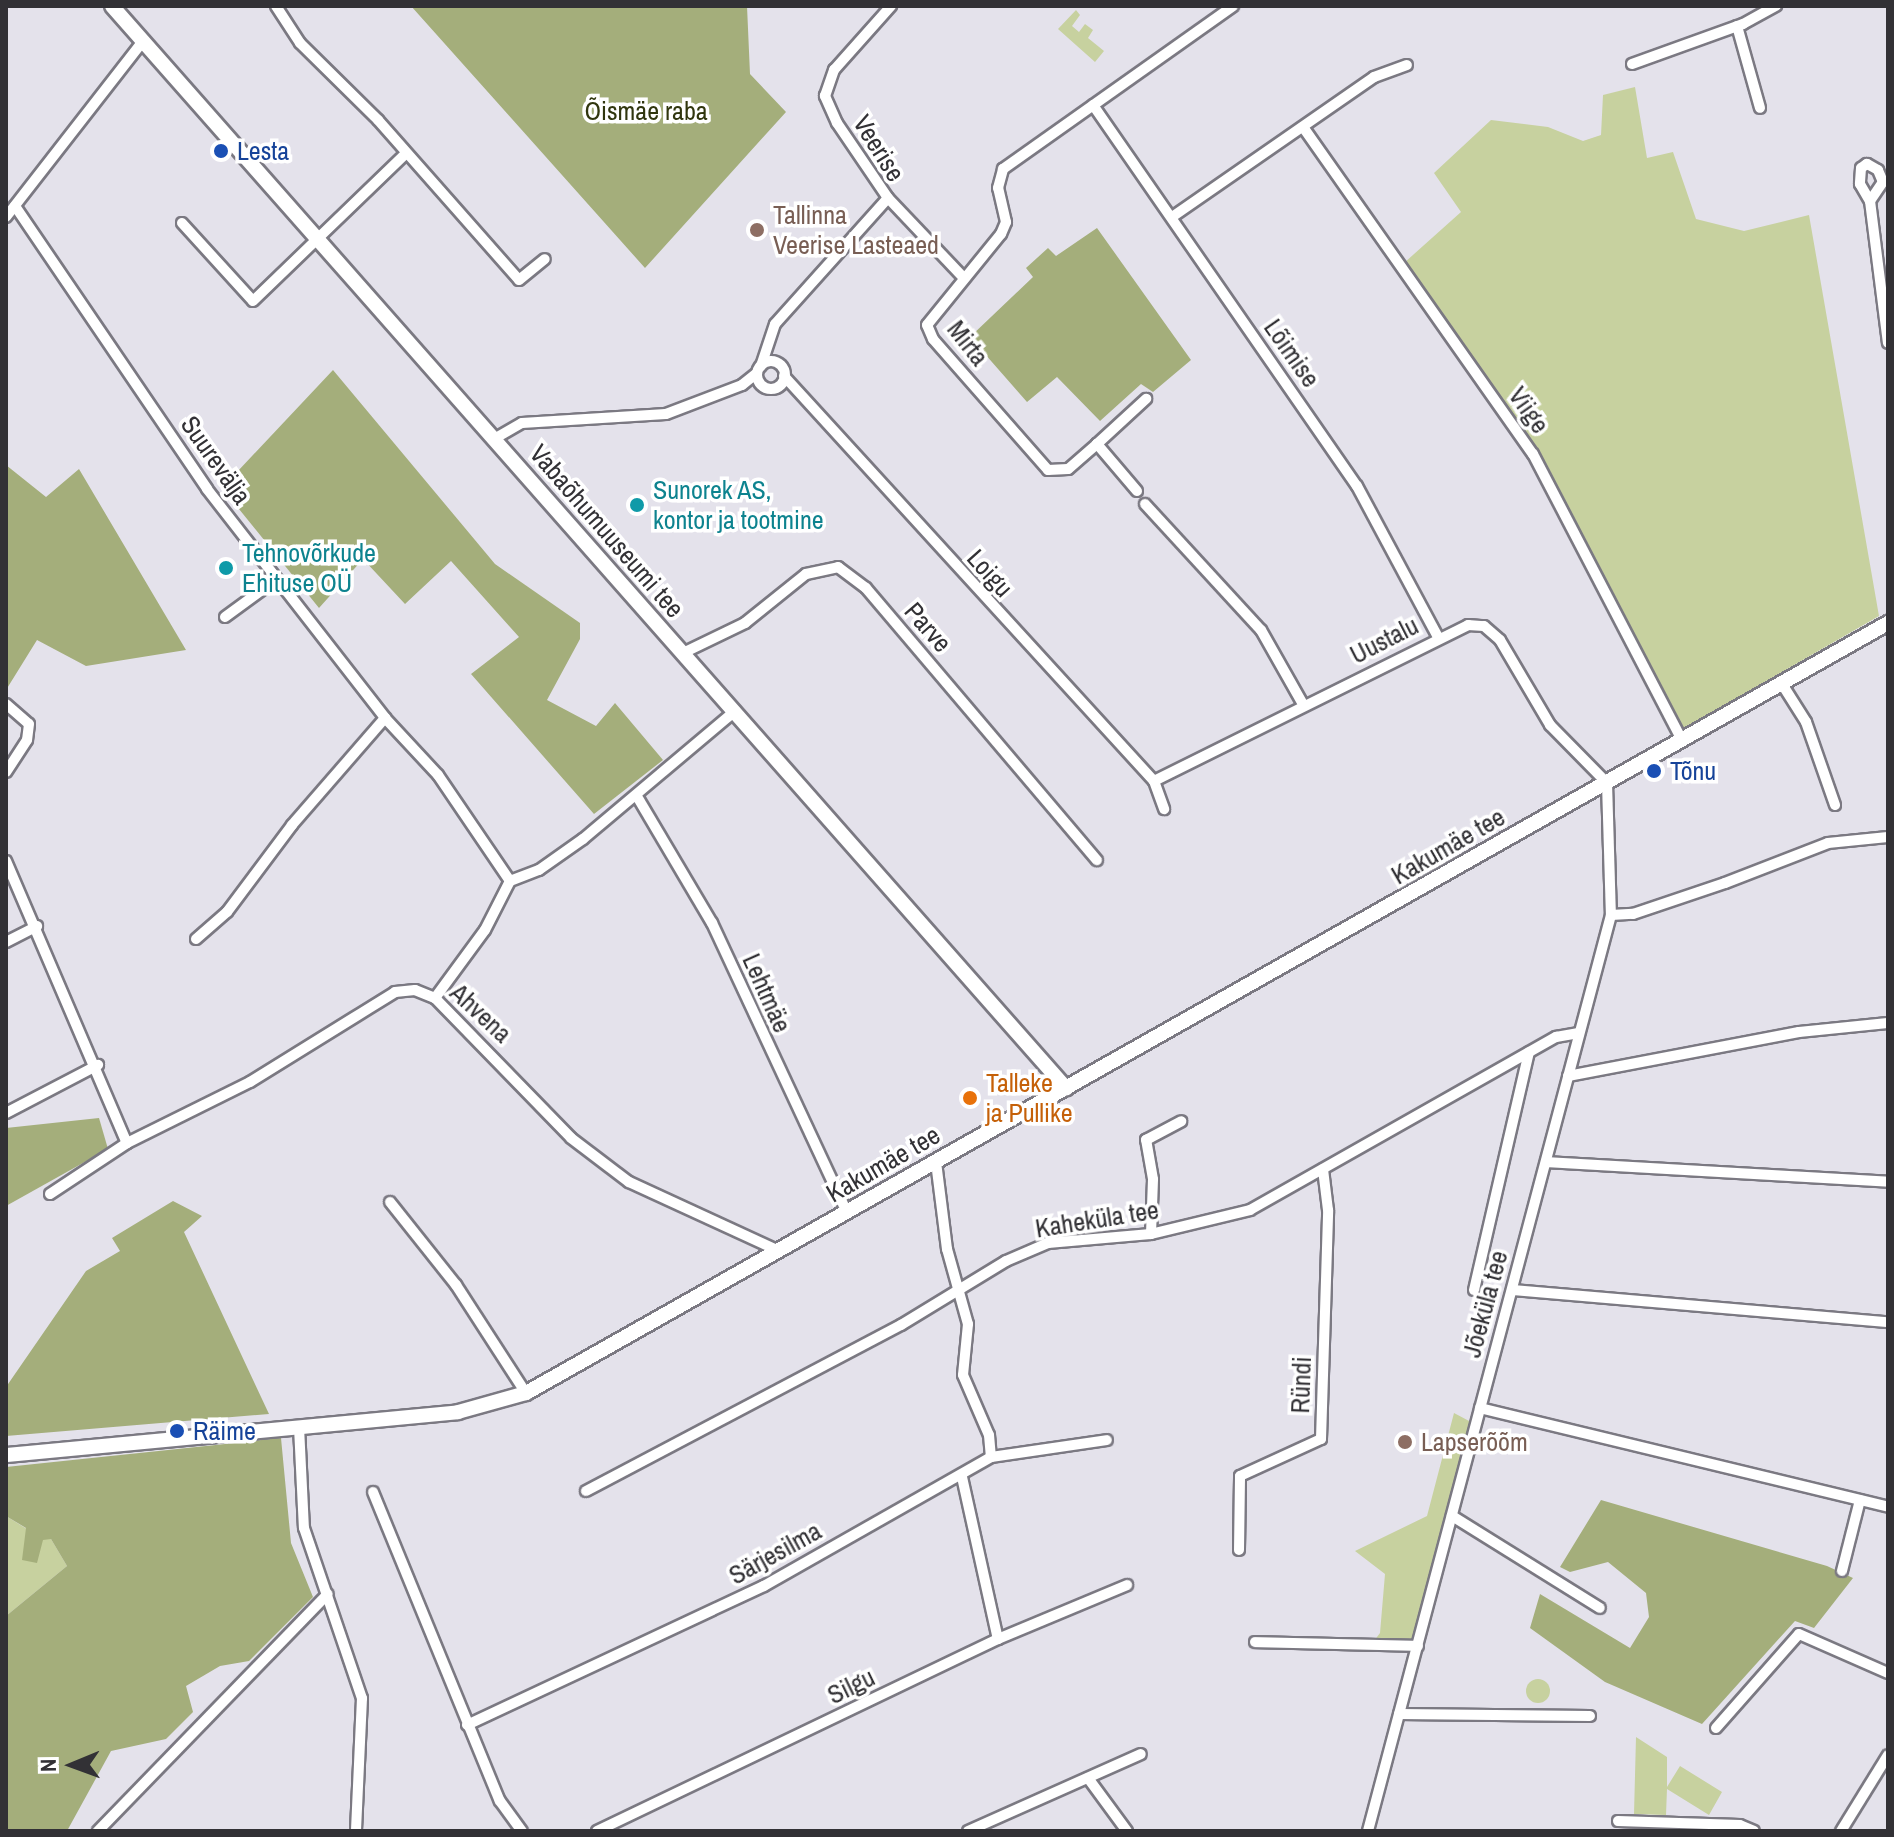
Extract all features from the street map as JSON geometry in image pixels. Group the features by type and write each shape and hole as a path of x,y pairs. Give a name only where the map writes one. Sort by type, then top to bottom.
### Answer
{"street":[{"name":"Vabaõhumuuseumi tee","path":"112,6 1066,1088"},
{"path":"276,6 300,43 406,153 519,280 545,259"},
{"name":"Veerise","path":"759,369 775,324 888,198 837,123 825,96 834,70 891,6"},
{"name":"Mirta","path":"1097,444 1068,469 1048,470 933,339 927,325 931,314 1006,222 998,188 1003,169 1233,6"},
{"path":"1632,64 1737,26 1776,6"},
{"path":"1737,26 1760,108"},
{"path":"6,217 142,42"},
{"path":"1172,217 1374,77 1407,65"},
{"name":"Lõimise","path":"1093,105 1357,486 1438,637"},
{"name":"Viige","path":"1303,127 1533,454 1682,740"},
{"path":"182,223 253,301 315,237 406,153"},
{"path":"1870,201 1883,182 1875,167 1864,165 1860,184 1870,201 1888,343"},
{"path":"888,198 963,277"},
{"name":"Suurevälja","path":"15,206 207,489 385,718 438,775 510,881"},
{"path":"494,439 522,423 666,414 742,385 759,369 777,363 767,344"},
{"name":"Loigu","path":"777,363 796,392 1154,781"},
{"path":"759,369 764,387"},
{"path":"777,387 784,376"},
{"path":"742,385 777,387 796,392"},
{"path":"1137,491 1097,444 1146,399"},
{"path":"1145,504 1261,630 1304,706"},
{"name":"Parve","path":"683,653 745,623 806,574 823,566 838,567 866,588 1097,860"},
{"path":"225,617 277,579"},
{"name":"Kakumäe tee","path":"6,1455 458,1412 526,1393 1888,623"},
{"name":"Uustalu","path":"1154,781 1438,637 1468,625 1484,626 1500,640 1550,725 1607,783"},
{"path":"1782,684 1806,722 1835,805"},
{"path":"6,704 29,724 27,740 6,772"},
{"path":"435,998 485,930 510,881 539,870 638,798 735,711"},
{"path":"196,939 227,912 292,825 385,718"},
{"path":"1154,781 1164,809"},
{"name":"Jõeküla tee","path":"1369,1826 1611,915 1607,783"},
{"name":"Lehtmäe","path":"638,798 712,923 847,1212"},
{"path":"1611,915 1633,914 1828,843 1888,837"},
{"path":"6,861 98,1065 127,1143"},
{"path":"6,942 37,926"},
{"name":"Ahvena","path":"50,1194 127,1143 250,1082 395,992 415,990 435,998 571,1138 629,1182 779,1251"},
{"path":"1568,1076 1799,1032 1888,1023"},
{"name":"Kaheküla tee","path":"586,1491 901,1325 961,1287 1048,1243 1151,1234 1250,1210 1556,1037 1579,1033"},
{"path":"1474,1290 1529,1052"},
{"path":"6,1113 98,1065"},
{"path":"1151,1234 1153,1179 1146,1140 1181,1121"},
{"path":"936,1162 947,1249 961,1287 968,1324 963,1375 989,1435 991,1457"},
{"path":"1546,1162 1888,1182"},
{"name":"Ründi","path":"1239,1550 1240,1476 1321,1439 1328,1210 1323,1169"},
{"path":"390,1202 456,1285 526,1393"},
{"path":"1512,1290 1888,1322"},
{"path":"1480,1408 1888,1507"},
{"path":"299,1427 304,1528 362,1698 356,1831"},
{"name":"Särjesilma","path":"467,1725 764,1586 962,1477 991,1457 1107,1440"},
{"path":"962,1477 998,1639"},
{"path":"373,1492 500,1801 522,1831"},
{"path":"1842,1571 1860,1500"},
{"path":"1452,1516 1600,1608"},
{"name":"Silgu","path":"597,1831 998,1639 1127,1585"},
{"path":"98,1831 328,1594"},
{"path":"1716,1728 1799,1634 1888,1673"},
{"path":"1255,1642 1418,1646"},
{"path":"1399,1714 1590,1716"},
{"path":"968,1831 1141,1754"},
{"path":"1841,1831 1888,1755"},
{"path":"1088,1778 1127,1831"},
{"path":"1618,1821 1740,1825 1754,1831"},
{"path":"1369,1826 1380,1831"}],"green space":[{"name":"Õismäe raba","path":"411,6 747,6 750,74 786,112 645,268"},
{"path":"1076,10 1080,15 1072,26 1079,32 1085,24 1093,30 1088,38 1104,51 1095,62 1058,29"},
{"path":"1635,87 1647,158 1673,152 1696,219 1744,231 1809,215 1879,616 1681,730 1559,489 1404,263 1461,212 1434,173 1491,120 1548,127 1583,141 1601,135 1603,95"},
{"path":"1097,228 1191,360 1153,392 1141,384 1100,421 1057,377 1027,402 970,337 1033,277 1026,268 1048,248 1056,256"},
{"path":"333,370 495,564 580,623 580,639 547,700 596,726 615,703 663,760 594,814 471,674 519,637 451,561 405,604 363,559 319,608 222,488"},
{"path":"6,465 46,497 79,469 186,650 86,666 37,640 6,690"},
{"path":"99,1118 108,1149 6,1206 6,1128"},
{"path":"173,1201 202,1216 184,1232 269,1414 6,1436 6,1387 86,1271 120,1251 112,1238"},
{"path":"1454,1413 1471,1422 1413,1639 1374,1641 1380,1633 1385,1574 1355,1551 1427,1516"},
{"path":"281,1438 291,1543 313,1597 249,1661 220,1666 186,1686 193,1712 166,1739 111,1751 67,1831 6,1831 6,1616 67,1566 51,1539 43,1540 37,1563 22,1560 26,1528 6,1516 6,1467"},
{"path":"1601,1500 1827,1566 1853,1578 1814,1628 1795,1621 1702,1724 1605,1682 1530,1628 1540,1594 1630,1648 1649,1617 1646,1593 1608,1562 1570,1572 1560,1567"},
{"path":"6,1516 43,1539 51,1539 67,1566 6,1616"},
{"path":"1538,1679 1549,1686 1550,1691 1543,1702 1538,1703 1527,1696 1526,1691 1533,1680"},
{"path":"1636,1737 1667,1757 1667,1787 1680,1766 1722,1792 1709,1815 1667,1789 1666,1815 1634,1814"}],"place":[{"name":"Lesta","path":"221,151"},
{"name":"Tallinna Veerise Lasteaed","path":"757,230"},
{"name":"Sunorek AS, kontor ja tootmine","path":"637,505"},
{"name":"Tehnovõrkude Ehituse OÜ","path":"226,568"},
{"name":"Tõnu","path":"1654,771"},
{"name":"Talleke ja Pullike","path":"970,1098"},
{"name":"Räime","path":"177,1431"},
{"name":"Lapserõõm","path":"1405,1442"}]}
